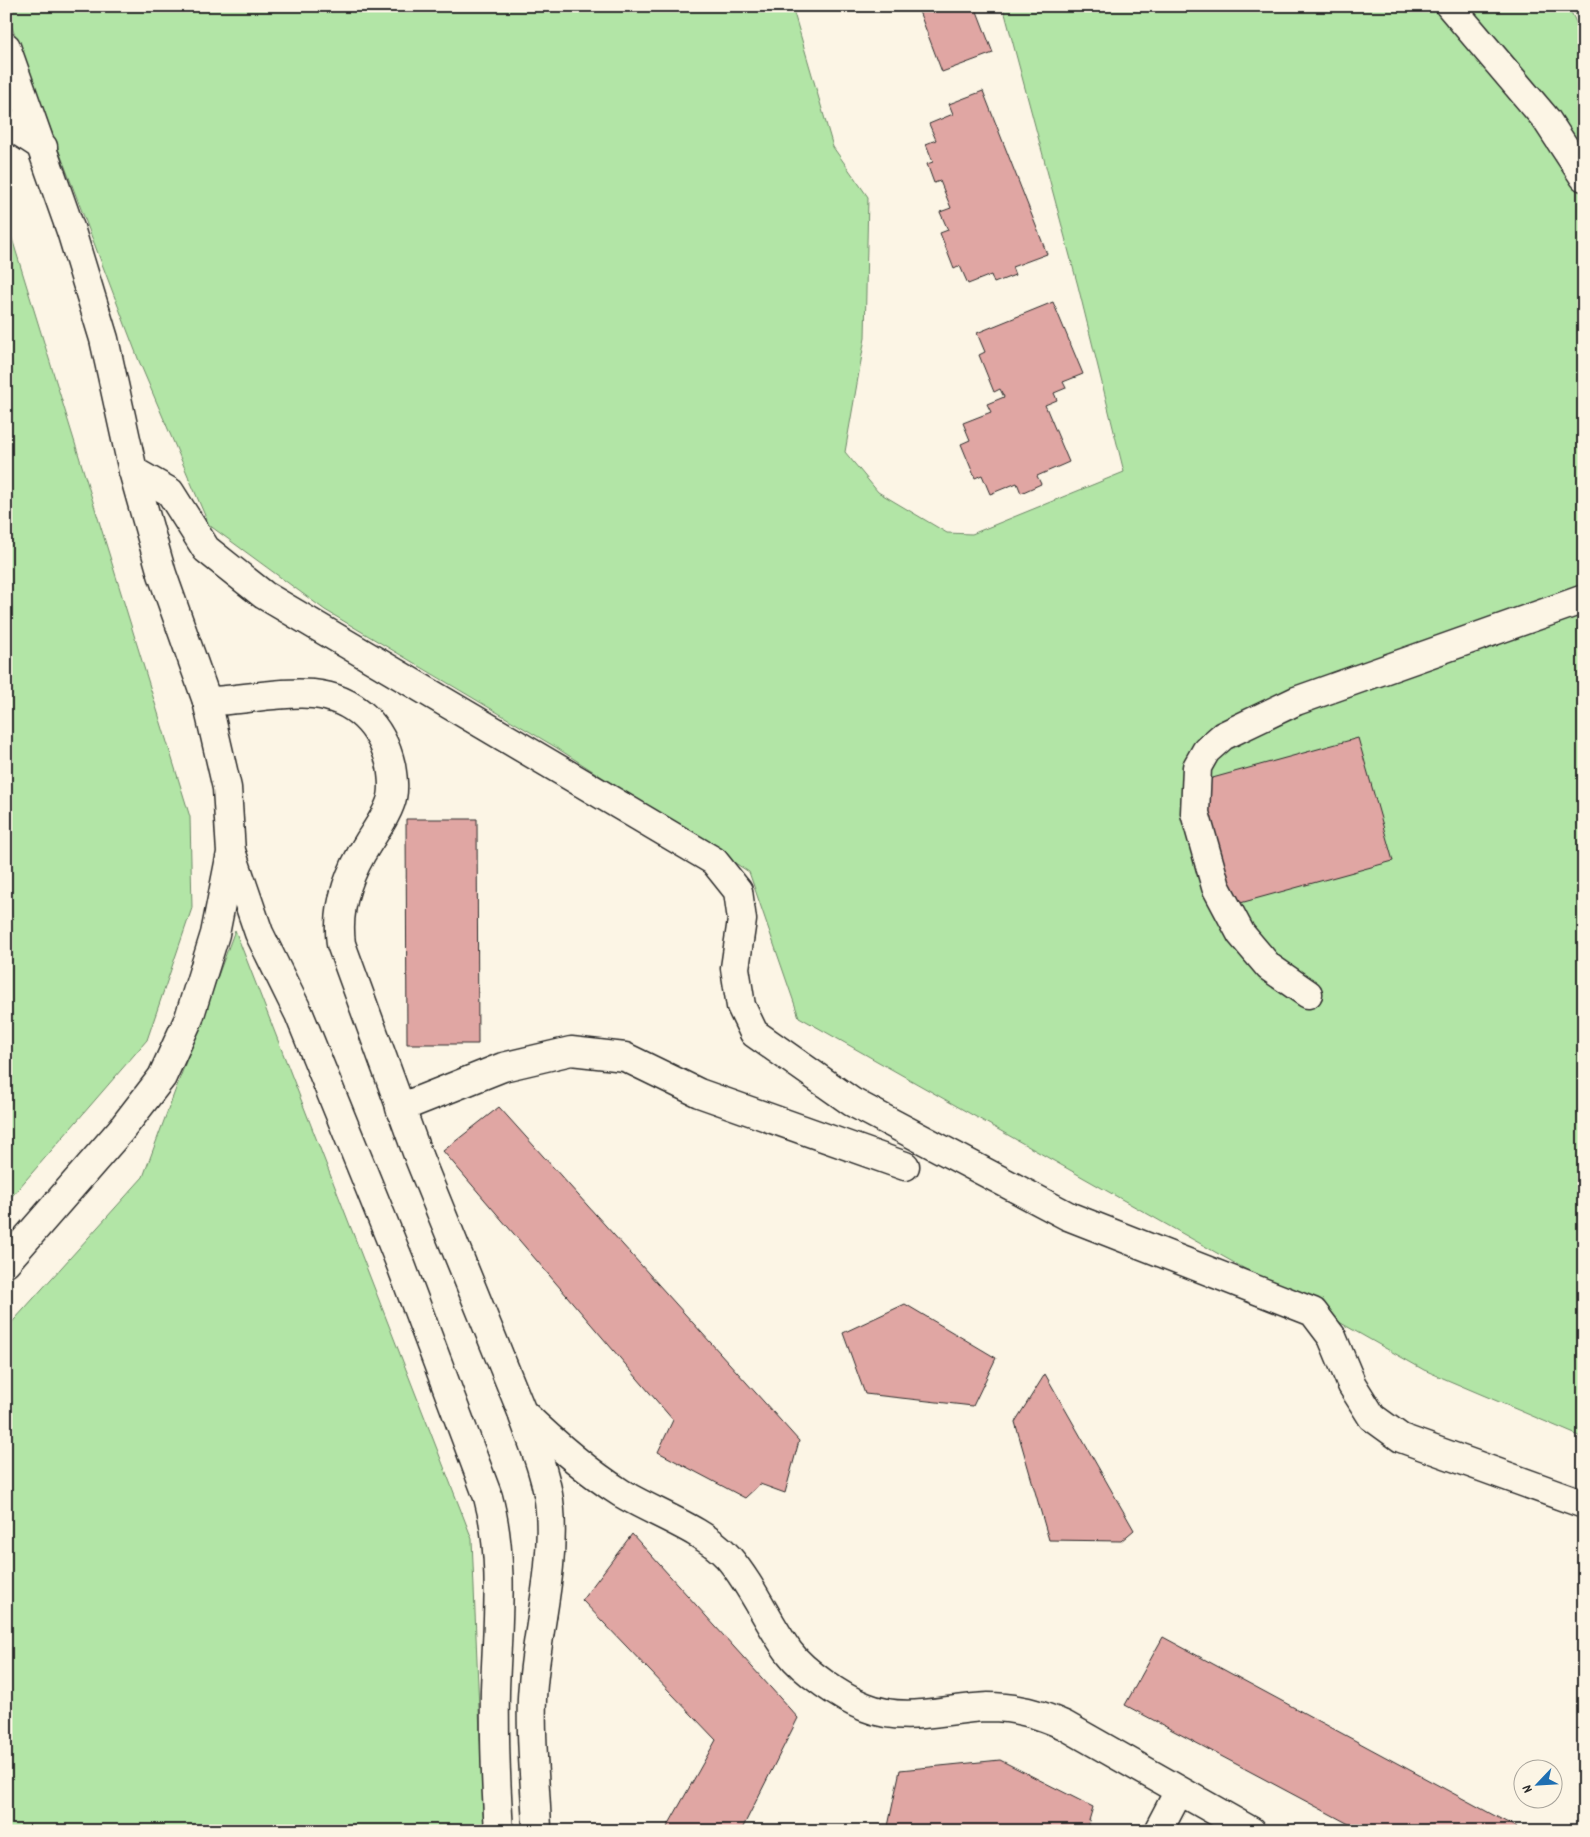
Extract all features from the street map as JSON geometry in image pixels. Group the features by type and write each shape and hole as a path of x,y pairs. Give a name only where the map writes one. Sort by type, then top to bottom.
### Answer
{"street":[{"path":"1450,6 1546,119 1584,177"},
{"path":"6,47 43,147 104,338 133,470 177,620 207,701 227,788 231,853 212,944 189,1018 162,1077 121,1130 6,1262"},
{"path":"6,123 43,147"},
{"path":"133,470 170,492 206,549 264,595 714,861 738,891 742,920 735,968 741,1006 754,1033 852,1102 1068,1216 1313,1312 1332,1337 1352,1385 1372,1417 1401,1438 1584,1504"},
{"path":"1308,994 1269,967 1241,934 1216,887 1195,813 1197,767 1206,751 1223,736 1296,701 1584,599"},
{"path":"207,701 230,701 290,694 315,694 359,710 377,728 388,752 393,780 391,802 381,825 356,865 343,897 338,922 341,944 400,1108 522,1412 536,1452 550,1508 551,1542 532,1697 531,1726 538,1831"},
{"path":"231,853 259,933 299,1014 394,1247 488,1497 495,1524 498,1554 495,1709 499,1831"},
{"path":"400,1108 503,1067 571,1051 625,1057 699,1093 905,1166"},
{"path":"522,1412 554,1443 593,1474 622,1494 708,1541 727,1556 761,1605 790,1654 804,1667 849,1700 882,1713 908,1716 987,1707 1020,1709 1038,1714 1064,1725 1251,1831"},
{"path":"1158,1831 1178,1791"}],"green space":[{"path":"6,6 792,6 833,147 868,197 865,338 845,452 878,492 947,533 972,534 1124,472 1078,286 1003,6 1568,6 1584,38 1584,1438 1424,1370 799,1017 749,872 557,748 325,610 209,525 139,361 6,12"},
{"path":"1571,6 1584,6 1584,30"},
{"path":"6,219 190,817 192,908 147,1040 6,1203"},
{"path":"235,930 472,1539 484,1831 6,1831 6,1329 143,1177"}],"building":[{"path":"917,6 975,6 993,53 942,72"},
{"path":"983,91 1047,254 1012,267 1015,275 994,283 991,275 968,284 960,266 954,269 940,233 948,230 940,212 951,208 940,181 934,183 927,164 933,162 926,144 936,140 929,124 953,114 949,104"},
{"path":"1053,302 1083,374 1063,382 1066,388 1054,393 1057,400 1045,405 1069,462 1037,476 1041,484 1021,493 1017,483 990,494 982,475 975,478 961,444 970,440 963,423 991,412 987,404 1004,397 1000,389 994,392 979,355 985,352 977,333"},
{"path":"1358,738 1393,861 1233,905 1198,782"},
{"path":"406,819 477,819 478,1044 407,1044"},
{"path":"499,1107 799,1441 785,1493 760,1484 745,1498 658,1452 673,1420 443,1151"},
{"path":"905,1304 996,1358 973,1406 865,1394 843,1333"},
{"path":"1045,1374 1134,1530 1121,1541 1049,1540 1015,1422"},
{"path":"632,1534 798,1718 741,1831 665,1831 716,1740 582,1600"},
{"path":"1163,1637 1523,1831 1362,1831 1125,1705"},
{"path":"1000,1760 1093,1807 1086,1831 887,1831 900,1770"}]}
